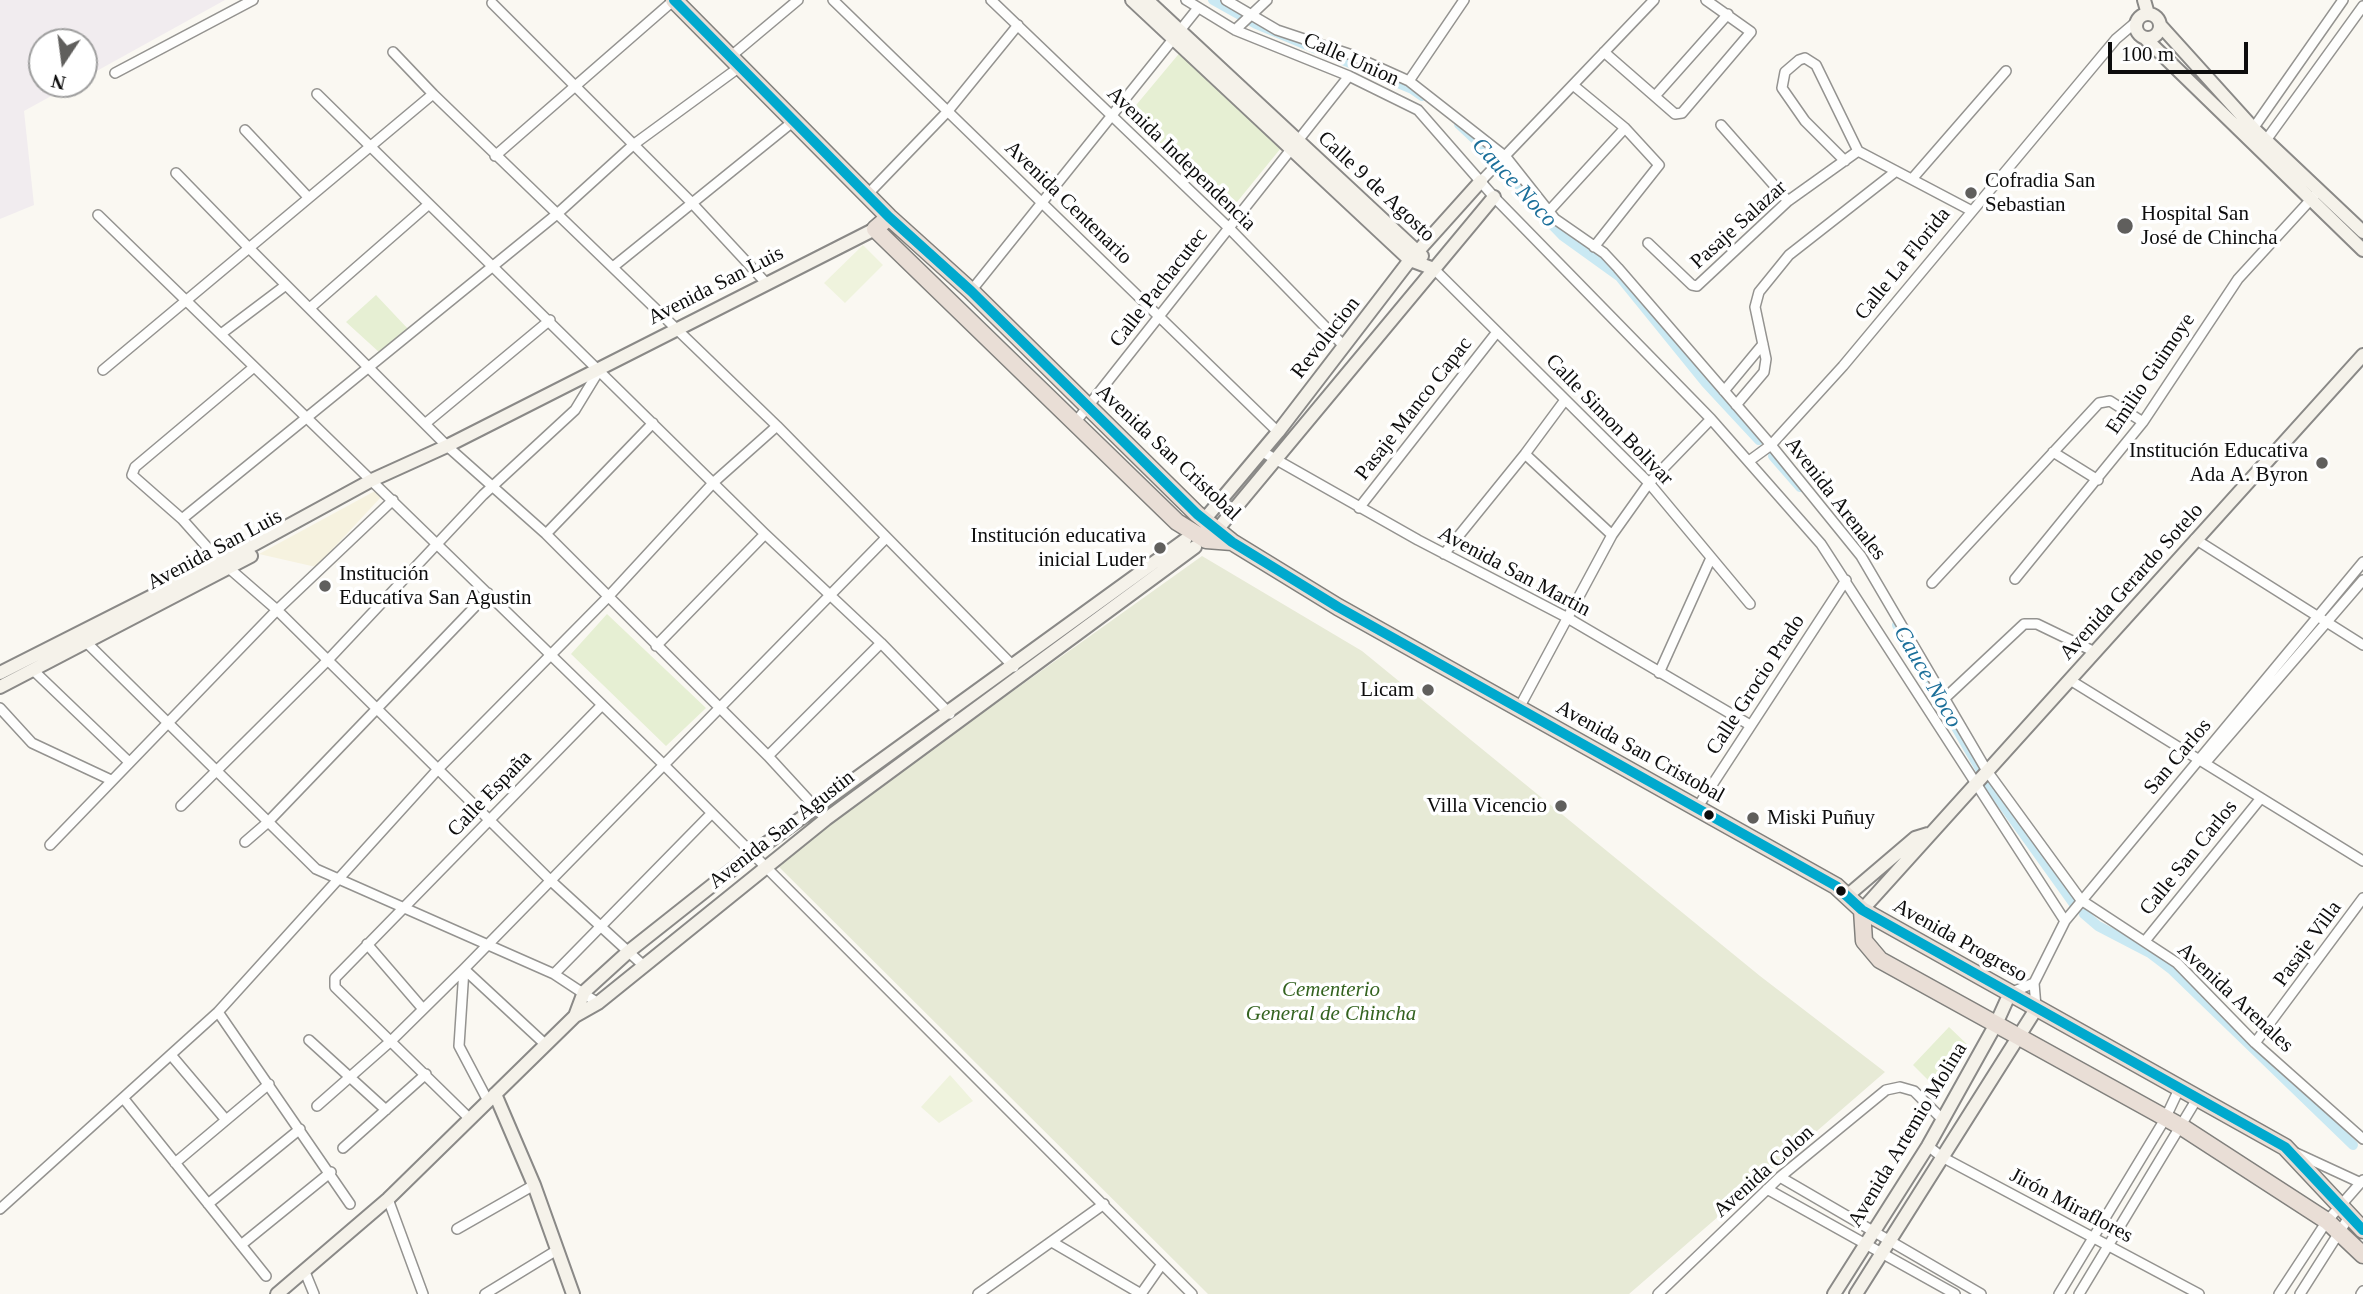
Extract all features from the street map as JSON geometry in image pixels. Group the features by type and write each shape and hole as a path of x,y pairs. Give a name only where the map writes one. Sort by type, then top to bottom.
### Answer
{"highway":[{"name":"Avenida San Cristobal","path":"674,0 889,217 971,291 1088,406 1200,535 1232,542 1338,607 1836,886 1862,910"},
{"name":"Avenida San Luis","path":"875,229 889,217"},
{"path":"875,229 1177,522 1200,535"},
{"path":"981,331 995,314"},
{"name":"Avenida Progreso","path":"1862,910 2285,1147 2363,1230"},
{"name":"Avenida Progreso","path":"1862,910 1864,941 1880,960 2182,1127 2333,1226 2363,1255"}],"street":[{"path":"115,74 253,0"},
{"path":"495,156 674,0"},
{"path":"181,519 557,214 633,145 735,62 798,0"},
{"name":"Avenida Centenario","path":"833,0 1278,432"},
{"name":"Avenida Independencia","path":"991,0 1111,118 1229,228 1344,346"},
{"name":"Calle Union","path":"1186,0 1235,30 1349,76 1418,110 1481,181"},
{"name":"Avenida Arenales","path":"1227,0 1248,18 1349,54 1409,81 1506,158 1569,231 1594,247 1618,268 1771,445 1861,556 1987,771 2081,900 2177,963 2256,1043 2363,1139"},
{"path":"1235,30 1268,0"},
{"path":"1409,81 1464,0"},
{"path":"1481,181 1506,158 1654,0"},
{"path":"1604,51 1675,114 1682,113 1750,35 1748,29 1706,0"},
{"path":"2144,0 2148,14"},
{"path":"2250,133 2343,0"},
{"name":"Calle 9 de Agosto","path":"1137,1 1176,34 1414,256 1434,269"},
{"path":"492,3 691,201 767,284"},
{"path":"2263,145 2363,6"},
{"path":"971,291 1198,8"},
{"path":"1655,96 1728,14"},
{"path":"2148,14 2136,22 2137,33 2263,145 2315,195 2363,250"},
{"path":"2148,14 2157,18 2250,133"},
{"name":"Calle La Florida","path":"1749,461 1771,445 1843,366 1970,210 2116,38 2136,22"},
{"path":"867,195 948,111 1018,25"},
{"path":"2146,39 2157,35 2160,25"},
{"path":"393,52 495,156 777,426 885,539 1023,676"},
{"path":"1844,161 1805,121 1783,88 1785,72 1792,63 1805,58 1816,65 1858,151 1970,210"},
{"path":"2189,81 2199,70"},
{"path":"1912,179 2006,71"},
{"name":"Calle Pachacutec","path":"1074,424 1349,76"},
{"path":"1573,85 1625,128 1659,165 1594,247"},
{"path":"317,94 369,148 600,369 765,534 881,643 958,723"},
{"path":"103,370 433,94"},
{"path":"613,267 691,201 795,120"},
{"path":"1721,125 1788,201"},
{"path":"1549,211 1625,128"},
{"path":"246,130 308,197"},
{"name":"Pasaje Salazar","path":"1648,243 1692,285 1698,286 1788,201 1858,151"},
{"path":"1736,405 1764,372 1763,344 1755,307 1759,292 1789,256 1895,172"},
{"path":"176,173 447,446 546,534 720,707 816,805 826,819"},
{"name":"Avenida Arenales","path":"1481,181 1711,419 1821,544 2065,921"},
{"name":"Revolucion","path":"1200,535 1414,256 1481,181"},
{"path":"2315,195 2363,232"},
{"name":"Emilio Guimoye","path":"2015,579 2143,422 2226,295 2315,195"},
{"name":"Revolucion","path":"1200,535 1276,460 1494,197"},
{"path":"311,307 429,204"},
{"path":"98,215 662,763 1192,1294"},
{"name":"Avenida San Luis","path":"0,673 82,638 225,565 375,483 442,455 447,446 875,229"},
{"name":"Calle Simon Bolivar","path":"1434,269 1649,483 1710,560 1750,604"},
{"path":"221,334 286,285"},
{"path":"426,423 550,320"},
{"name":"Pasaje Manco Capac","path":"1359,508 1497,332"},
{"path":"1724,391 1763,344"},
{"name":"Avenida Gerardo Sotelo","path":"1862,910 2363,355"},
{"path":"254,367 132,471 132,475 181,519 225,565 277,610 550,880 644,966"},
{"path":"181,806 328,660 494,486 575,410 600,369"},
{"path":"1444,554 1565,400"},
{"path":"1932,583 2099,402 2105,401 2143,422"},
{"path":"1519,708 1612,535 1649,483 1711,419"},
{"path":"546,534 653,423"},
{"path":"0,1209 218,1012 439,768 608,597 713,482 777,426"},
{"name":"Avenida San Martin","path":"1262,451 1359,508 1566,617 1750,725"},
{"path":"2053,452 2098,480"},
{"path":"1525,454 1612,535"},
{"path":"50,845 277,610 393,500"},
{"path":"656,646 765,534"},
{"name":"Avenida San Agustin","path":"584,992 628,952 816,805 1200,535"},
{"name":"Avenida San Agustin","path":"277,1294 388,1199 575,1016 598,1003 826,819 1023,676 1200,535"},
{"path":"317,1106 392,1040 464,970 662,763 885,539"},
{"path":"2195,539 2363,645"},
{"path":"1658,673 1710,560"},
{"name":"San Carlos","path":"2203,760 2316,616 2363,562"},
{"name":"Calle Grocio Prado","path":"1697,808 1846,580"},
{"name":"San Carlos","path":"2034,983 2065,921 2081,900 2363,580"},
{"path":"245,842 267,823 488,593"},
{"path":"1944,699 2024,624 2037,624 2095,652"},
{"path":"82,638 316,869 554,974 598,1003"},
{"name":"Avenida San Luis","path":"0,687 34,671 82,638"},
{"path":"768,756 881,643"},
{"path":"34,671 130,762"},
{"path":"2070,680 2363,861"},
{"name":"Calle España","path":"470,1119 335,987 335,978 601,705"},
{"path":"0,708 32,743 111,780"},
{"name":"Calle San Carlos","path":"2145,941 2261,798"},
{"path":"554,974 711,814"},
{"name":"Avenida Gerardo Sotelo","path":"1847,895 1915,838 1928,834"},
{"name":"Pasaje Villa","path":"2256,1043 2363,898"},
{"path":"367,944 423,1009"},
{"path":"464,970 546,1045"},
{"path":"464,970 459,1046 492,1098 534,1185 573,1294"},
{"path":"2010,993 2034,983 2036,1009"},
{"path":"575,1016 584,992"},
{"name":"Avenida Artemio Molina","path":"1834,1294 1928,1146 1996,1024 2010,993"},
{"name":"Avenida Artemio Molina","path":"1856,1294 2036,1009"},
{"path":"218,1012 350,1203"},
{"path":"309,1040 386,1110"},
{"path":"172,1055 226,1120"},
{"path":"344,1149 426,1074"},
{"path":"175,1163 269,1084"},
{"name":"Avenida Colon","path":"1658,1294 1780,1177 1886,1090 1900,1087 1914,1091 1942,1119"},
{"path":"2059,1294 2165,1119 2180,1087"},
{"path":"2078,1294 2198,1097"},
{"path":"124,1099 266,1276"},
{"path":"208,1204 300,1129"},
{"name":"Jirón Miraflores","path":"1928,1146 1942,1157 2199,1294"},
{"path":"2279,1294 2344,1212 2362,1182 2285,1147"},
{"path":"241,1245 331,1172"},
{"path":"1780,1177 1955,1294"},
{"path":"457,1229 534,1185"},
{"path":"1768,1189 1868,1237"},
{"path":"388,1199 423,1294"},
{"path":"978,1294 1104,1203"},
{"path":"2300,1294 2333,1226 2344,1212"},
{"path":"1052,1242 1141,1294 1162,1264"},
{"path":"1885,1247 1981,1294"},
{"path":"485,1294 557,1250"},
{"path":"305,1272 314,1294"}],"shaded area":[{"path":"0,0 225,0 98,70 98,28 28,28 28,98 48,98 24,111 34,205 0,219"},
{"path":"375,491 382,496 316,567 259,554"}],"green space":[{"path":"1182,50 1281,148 1228,213 1127,116"},
{"path":"863,245 883,265 845,303 824,283"},
{"path":"376,295 409,330 380,353 346,322"},
{"name":"Cementerio General de Chincha","path":"1202,556 1362,651 1760,976 1885,1072 1629,1294 1208,1294 774,862"},
{"path":"607,614 706,708 666,746 571,654"},
{"path":"1949,1027 1971,1048 1934,1086 1913,1065"},
{"path":"950,1075 973,1101 939,1123 921,1107"}],"waterway":[{"name":"Cauce Noco","path":"1213,0 1256,24 1412,89 1422,96"},
{"name":"Cauce Noco","path":"1459,124 1508,170 1533,205 1563,236 1620,277 1706,383 1759,440"},
{"name":"Cauce Noco","path":"1773,456 1800,487"},
{"name":"Cauce Noco","path":"1897,625 1991,788 2074,904"},
{"name":"Cauce Noco","path":"2084,914 2098,926 2150,953 2171,969 2353,1145"}],"transit line":[{"path":"674,0 889,217 971,291 1197,514 1232,542 1338,607 1836,886 1862,910 2285,1147 2363,1230"}],"place":[{"name":"Cofradia San Sebastian","path":"1971,193"},
{"name":"Hospital San José de Chincha","path":"2125,226"},
{"name":"Institución Educativa Ada A. Byron","path":"2322,463"},
{"name":"Institución educativa inicial Luder","path":"1160,548"},
{"name":"Institución Educativa San Agustin","path":"325,586"},
{"name":"Licam","path":"1428,690"},
{"name":"Villa Vicencio","path":"1561,806"},
{"name":"Miski Puñuy","path":"1753,818"}]}
